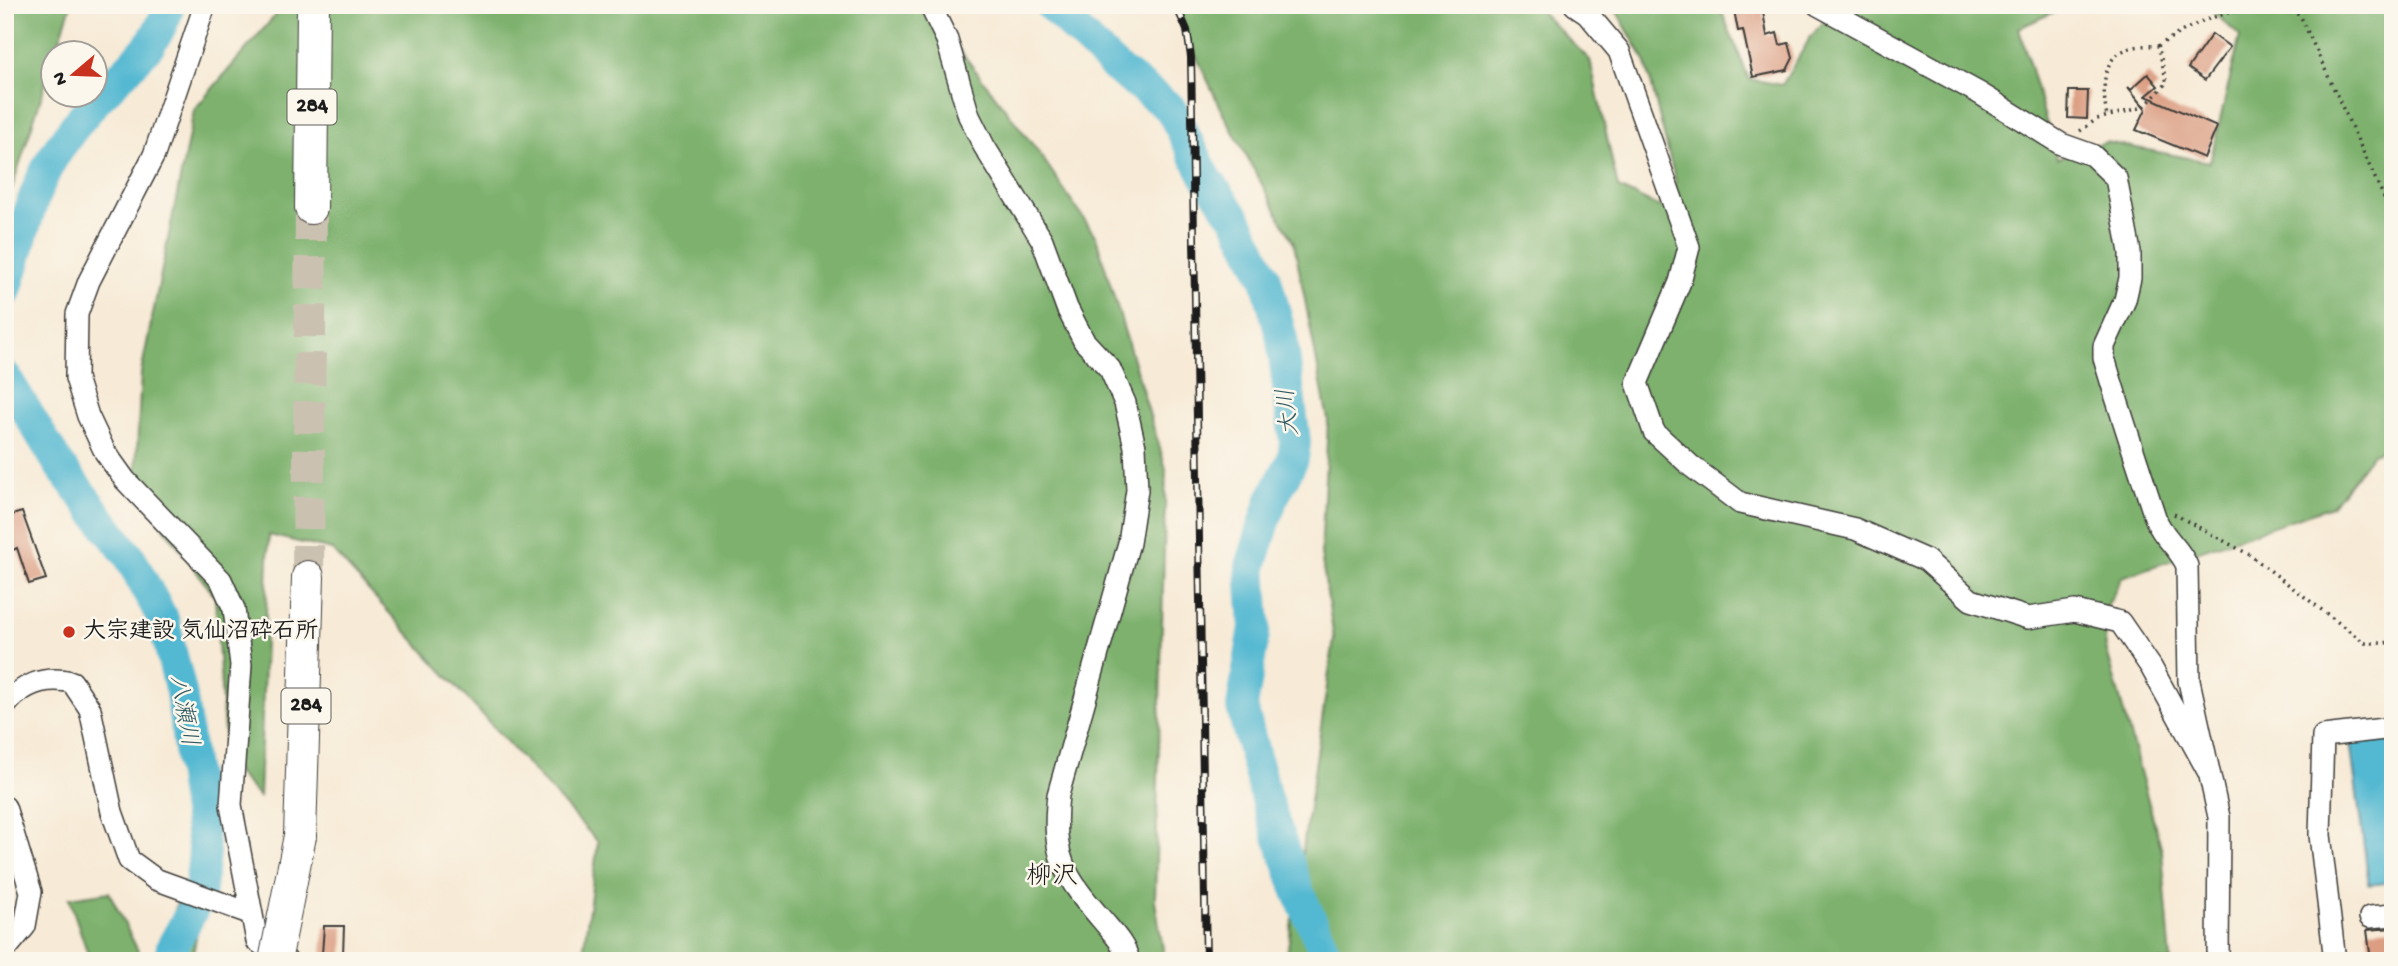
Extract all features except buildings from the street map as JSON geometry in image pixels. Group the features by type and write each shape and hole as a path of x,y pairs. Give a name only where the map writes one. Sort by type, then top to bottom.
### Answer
{"highway":[{"name":"284","path":"311,208 313,5"},
{"name":"284","path":"275,961 300,836 308,577"}],"street":[{"path":"205,5 154,155 89,281 77,314 76,378 88,416 105,452 125,480 221,580 234,610 241,665 231,804 247,881 249,913 257,941 287,961"},
{"path":"930,5 947,40 969,116 984,146 1025,207 1042,240 1067,308 1084,341 1110,369 1125,403 1135,447 1137,490 1129,543 1058,795 1055,826 1060,859 1071,885 1120,940 1129,961"},
{"path":"1575,5 1587,13 1619,51 1689,247 1680,282 1637,383 1654,432 1740,503 1855,529 1926,560 1971,600 2028,618 2075,611 2120,622 2151,667 2208,771"},
{"path":"1818,5 1979,93 2061,144 2092,155 2116,178 2130,253 2130,278 2125,300 2104,346 2104,358 2140,480 2152,502 2155,518 2181,551 2187,566 2189,681 2219,817 2218,961"},
{"path":"5,706 17,691 40,682 52,678 72,682 90,709 112,812 129,860 155,878 249,913"},
{"path":"2335,961 2320,835 2323,736 2393,728"},
{"path":"5,807 31,892 25,926 5,950"},
{"path":"2370,917 2393,915"}],"path":[{"path":"2107,117 2103,75 2112,59 2136,44 2158,46 2192,24 2226,12 2275,8 2300,15 2393,217"},
{"path":"2061,144 2097,120 2144,107 2167,83 2158,46"},
{"path":"2152,502 2250,555 2365,643 2386,643 2393,639"}],"green space":[{"path":"5,5 71,5 60,38 38,38 38,107 5,210"},
{"path":"284,5 925,5 1040,154 1096,237 1166,469 1155,901 1165,961 582,961 598,842 332,550 269,535 259,797 226,761 215,597 135,488 141,373 194,110"},
{"path":"1172,5 1515,5 1538,9 1590,60 1618,188 1660,207 1676,183 1646,63 1613,5 1719,5 1749,79 1782,85 1810,38 1836,5 2069,5 2019,28 2057,159 2106,142 2210,162 2240,36 2205,5 2393,5 2393,446 2373,453 2332,506 2122,577 2102,617 2106,648 2162,851 2171,961 1286,961 1334,639 1321,554 1328,420 1294,243 1224,115"},
{"path":"109,892 143,961 85,961 87,951 69,898"},
{"path":"178,896 200,913 192,961 148,961 169,938"}],"water":[{"path":"2393,737 2393,882 2369,885 2350,742"}],"waterway":[{"name":"八瀬川","path":"5,293 33,200 49,164 83,116 153,40 169,5"},
{"name":"大川","path":"1050,5 1117,69 1170,108 1206,177 1236,219 1266,279 1282,339 1295,442 1293,459 1272,499 1251,566 1255,627 1242,707 1266,799 1298,891 1329,961"},
{"name":"八瀬川","path":"5,376 60,466 129,556 163,619 181,692 204,853 199,898 172,947 170,961"}],"tunnel":[{"path":"308,577 311,208"}],"railway":[{"path":"1176,5 1187,30 1191,57 1206,961"}],"place":[{"name":"大宗建設 気仙沼砕石所","path":"69,632"}],"district":[{"name":"柳沢","path":"1052,878"}]}
